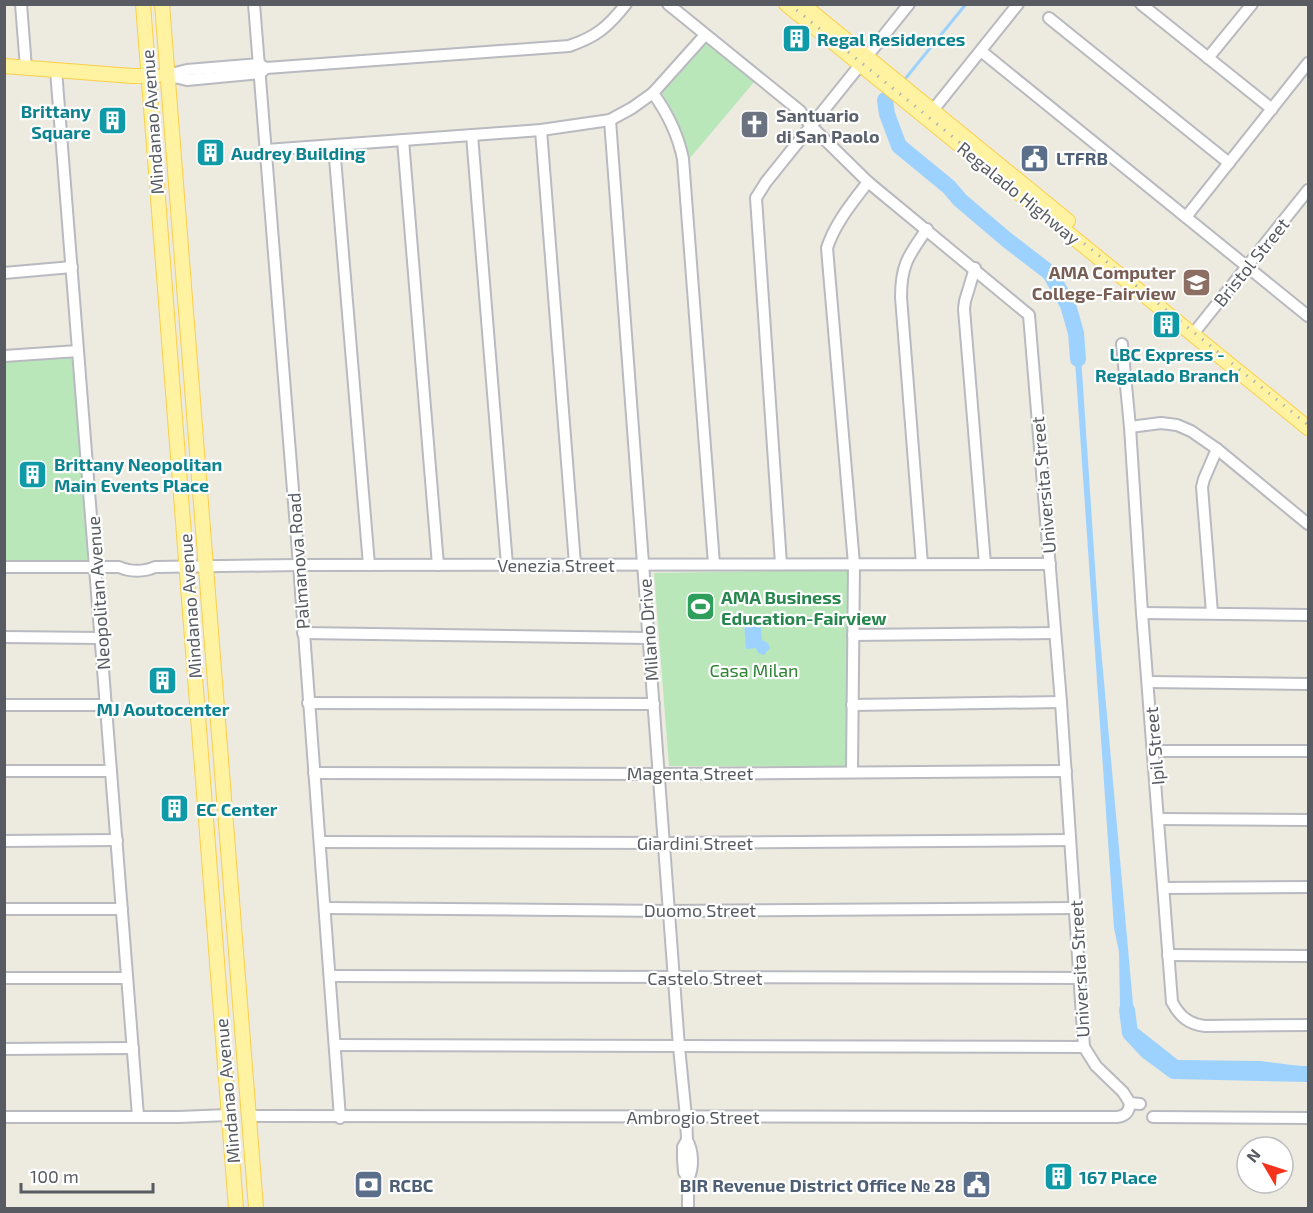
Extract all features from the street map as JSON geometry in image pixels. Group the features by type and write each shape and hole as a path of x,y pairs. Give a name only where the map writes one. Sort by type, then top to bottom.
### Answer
{"main road":[{"name":"Mindanao Avenue","path":"143,4 236,1209"},
{"name":"Mindanao Avenue","path":"162,4 256,1209"},
{"name":"Regalado Highway","path":"786,4 930,114 1196,331 1308,428"},
{"name":"Regalado Highway","path":"802,4 863,61"},
{"path":"4,66 148,76 167,75"},
{"name":"Regalado Highway","path":"1196,331 1308,416"},
{"path":"229,1115 248,1116"}],"street":[{"path":"21,4 26,68"},
{"name":"Palmanova Road","path":"254,4 262,68 266,150 340,1118"},
{"path":"167,75 187,80 262,68 569,46 588,40 603,30 626,4"},
{"name":"Universita Street","path":"668,4 800,111 811,126 868,182 975,268 1029,315 1061,702 1084,1047 1096,1066 1135,1103"},
{"path":"782,564 756,198 766,182 909,4"},
{"path":"930,114 1018,4"},
{"path":"1208,58 1252,4"},
{"path":"1146,6 1272,109"},
{"path":"1049,18 1229,163"},
{"path":"266,150 541,130 610,120 653,93 705,34"},
{"path":"981,51 1308,316"},
{"path":"1186,217 1308,63"},
{"name":"Neopolitan Avenue","path":"56,70 138,1116"},
{"path":"653,93 672,124 683,159 714,564"},
{"name":"Milano Drive","path":"610,120 679,1047 687,1140 691,1147 691,1172 687,1179 688,1209"},
{"path":"541,130 575,564"},
{"path":"472,135 507,565"},
{"path":"403,140 438,565"},
{"path":"334,146 369,564"},
{"path":"852,772 854,564 827,248 831,234 839,220 868,182"},
{"name":"Bristol Street","path":"1196,331 1308,190"},
{"path":"921,564 900,297 901,276 907,258 927,229"},
{"path":"4,273 72,267"},
{"path":"975,268 964,309 985,564"},
{"name":"Ipil Street","path":"1122,344 1173,1002 1178,1012 1195,1025 1308,1025"},
{"path":"4,356 78,351"},
{"path":"1130,427 1161,423 1177,425 1191,431 1217,449 1308,524"},
{"path":"1212,613 1202,487 1217,449"},
{"name":"Venezia Street","path":"4,567 119,567 126,570 148,570 155,567 186,566 369,564 1050,564"},
{"path":"1142,613 1308,615"},
{"path":"303,633 649,638"},
{"path":"853,635 1055,633"},
{"path":"4,637 101,638"},
{"path":"1148,682 1308,684"},
{"path":"852,705 1061,702"},
{"path":"308,703 654,704"},
{"path":"4,705 106,705"},
{"path":"1154,751 1308,751"},
{"path":"4,771 111,771"},
{"name":"Magenta Street","path":"314,773 659,774 1066,771"},
{"path":"1160,819 1308,820"},
{"path":"4,841 117,840"},
{"name":"Giardini Street","path":"320,842 664,843 1070,840"},
{"path":"1164,888 1308,887"},
{"name":"Duomo Street","path":"325,908 669,911 1076,908"},
{"path":"4,909 122,909"},
{"path":"1168,955 1308,956"},
{"name":"Castelo Street","path":"330,976 1081,978"},
{"path":"4,978 127,978"},
{"path":"335,1045 1084,1047"},
{"path":"4,1049 133,1048"},
{"name":"Ambrogio Street","path":"248,1116 340,1118 1123,1117 1135,1103"},
{"path":"4,1117 180,1118 229,1115"},
{"path":"1154,1117 1308,1118"}],"green space":[{"path":"709,41 755,81 690,158 675,116 662,93"},
{"path":"69,355 75,360 90,562 5,562 5,361"},
{"name":"Casa Milan","path":"847,570 847,766 669,766 654,573"}],"water":[{"path":"1076,338 1080,341 1099,626 1135,1026 1178,1060 1260,1061 1308,1067 1308,1073 1180,1073 1160,1065 1128,1030 1120,1007 1119,952 1114,928 1074,346"},
{"path":"760,620 762,640 768,643 770,648 764,655 758,653 756,648 746,649 744,622"}],"waterway":[{"path":"905,79 966,4"},
{"path":"885,100 887,114 899,146 949,187 960,200 1007,240 1050,273 1068,305 1076,333 1078,359"},
{"path":"1127,1010 1130,1033 1147,1051 1174,1071 1308,1074"}],"railway":[{"path":"789,4 1308,425"}],"place":[{"name":"Regal Residences","path":"796,39"},
{"name":"Brittany Square","path":"112,121"},
{"name":"Santuario di San Paolo","path":"755,125"},
{"name":"Audrey Building","path":"210,153"},
{"name":"LTFRB","path":"1035,158"},
{"name":"AMA Computer College-Fairview","path":"1197,282"},
{"name":"LBC Express - Regalado Branch","path":"1167,325"},
{"name":"Brittany Neopolitan Main Events Place","path":"33,474"},
{"name":"AMA Business Education-Fairview","path":"700,607"},
{"name":"MJ Aoutocenter","path":"163,680"},
{"name":"EC Center","path":"175,809"},
{"name":"167 Place","path":"1058,1177"},
{"name":"RCBC","path":"368,1185"},
{"name":"BIR Revenue District Office № 28","path":"977,1185"}]}
